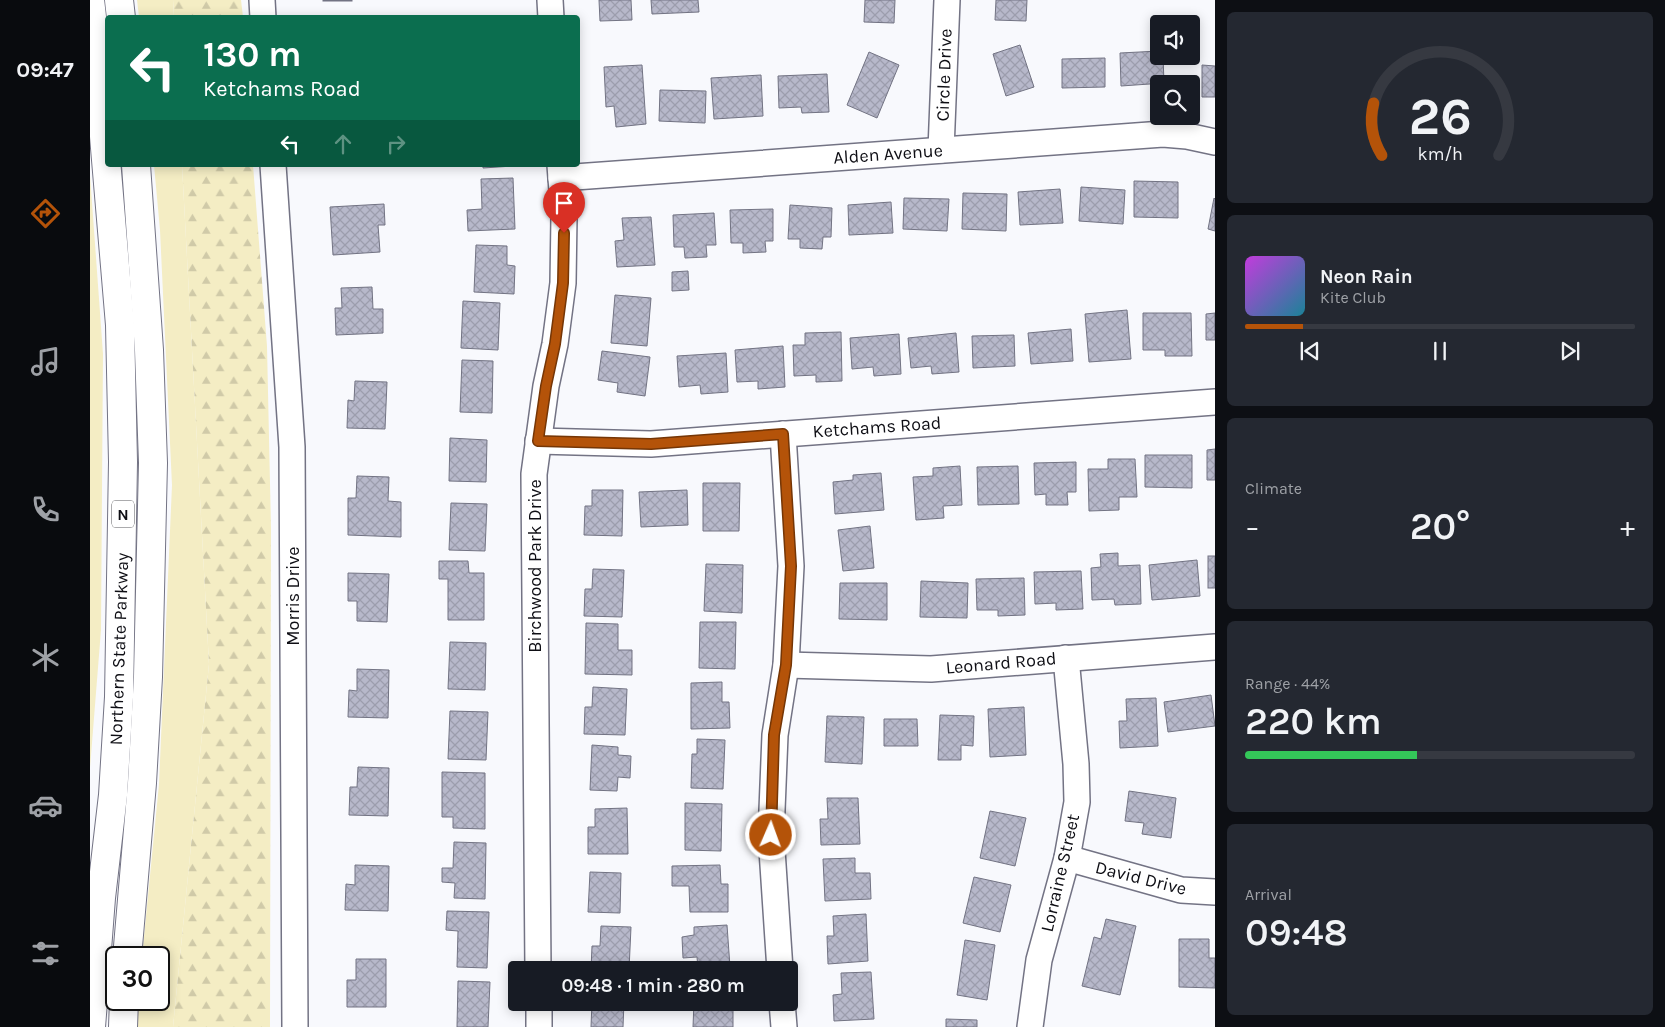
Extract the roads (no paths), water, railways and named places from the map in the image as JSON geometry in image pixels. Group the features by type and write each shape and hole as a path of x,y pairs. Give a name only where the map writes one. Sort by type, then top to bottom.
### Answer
{"highway":[{"name":"Northern State Parkway","path":"90,0 105,148"},
{"path":"119,0 121,15"},
{"name":"Northern State Parkway","path":"91,1027 120,697 124,462 120,324 107,167"},
{"name":"Northern State Parkway","path":"129,946 148,677 153,463 150,350 136,167"},
{"path":"122,1027 123,1011"}],"street":[{"path":"262,0 264,15"},
{"path":"550,0 551,15"},
{"name":"Circle Drive","path":"941,150 947,0"},
{"name":"Alden Avenue","path":"561,171 941,150 1163,134 1186,136 1215,142"},
{"name":"Morris Drive","path":"273,167 292,447 295,1027"},
{"name":"Birchwood Park Drive","path":"538,961 534,474 563,283 564,217 561,171"},
{"name":"Ketchams Road","path":"538,441 651,444 1215,402"},
{"path":"779,961 771,835 774,735 786,665 791,566 783,434"},
{"name":"Leonard Road","path":"786,665 932,669 1215,647"},
{"name":"Lorraine Street","path":"1030,1027 1039,960 1067,858 1076,802 1076,764 1066,658"},
{"name":"David Drive","path":"1067,858 1181,890 1215,892"},
{"path":"539,1011 539,1027"},
{"path":"783,1011 784,1027"}]}
